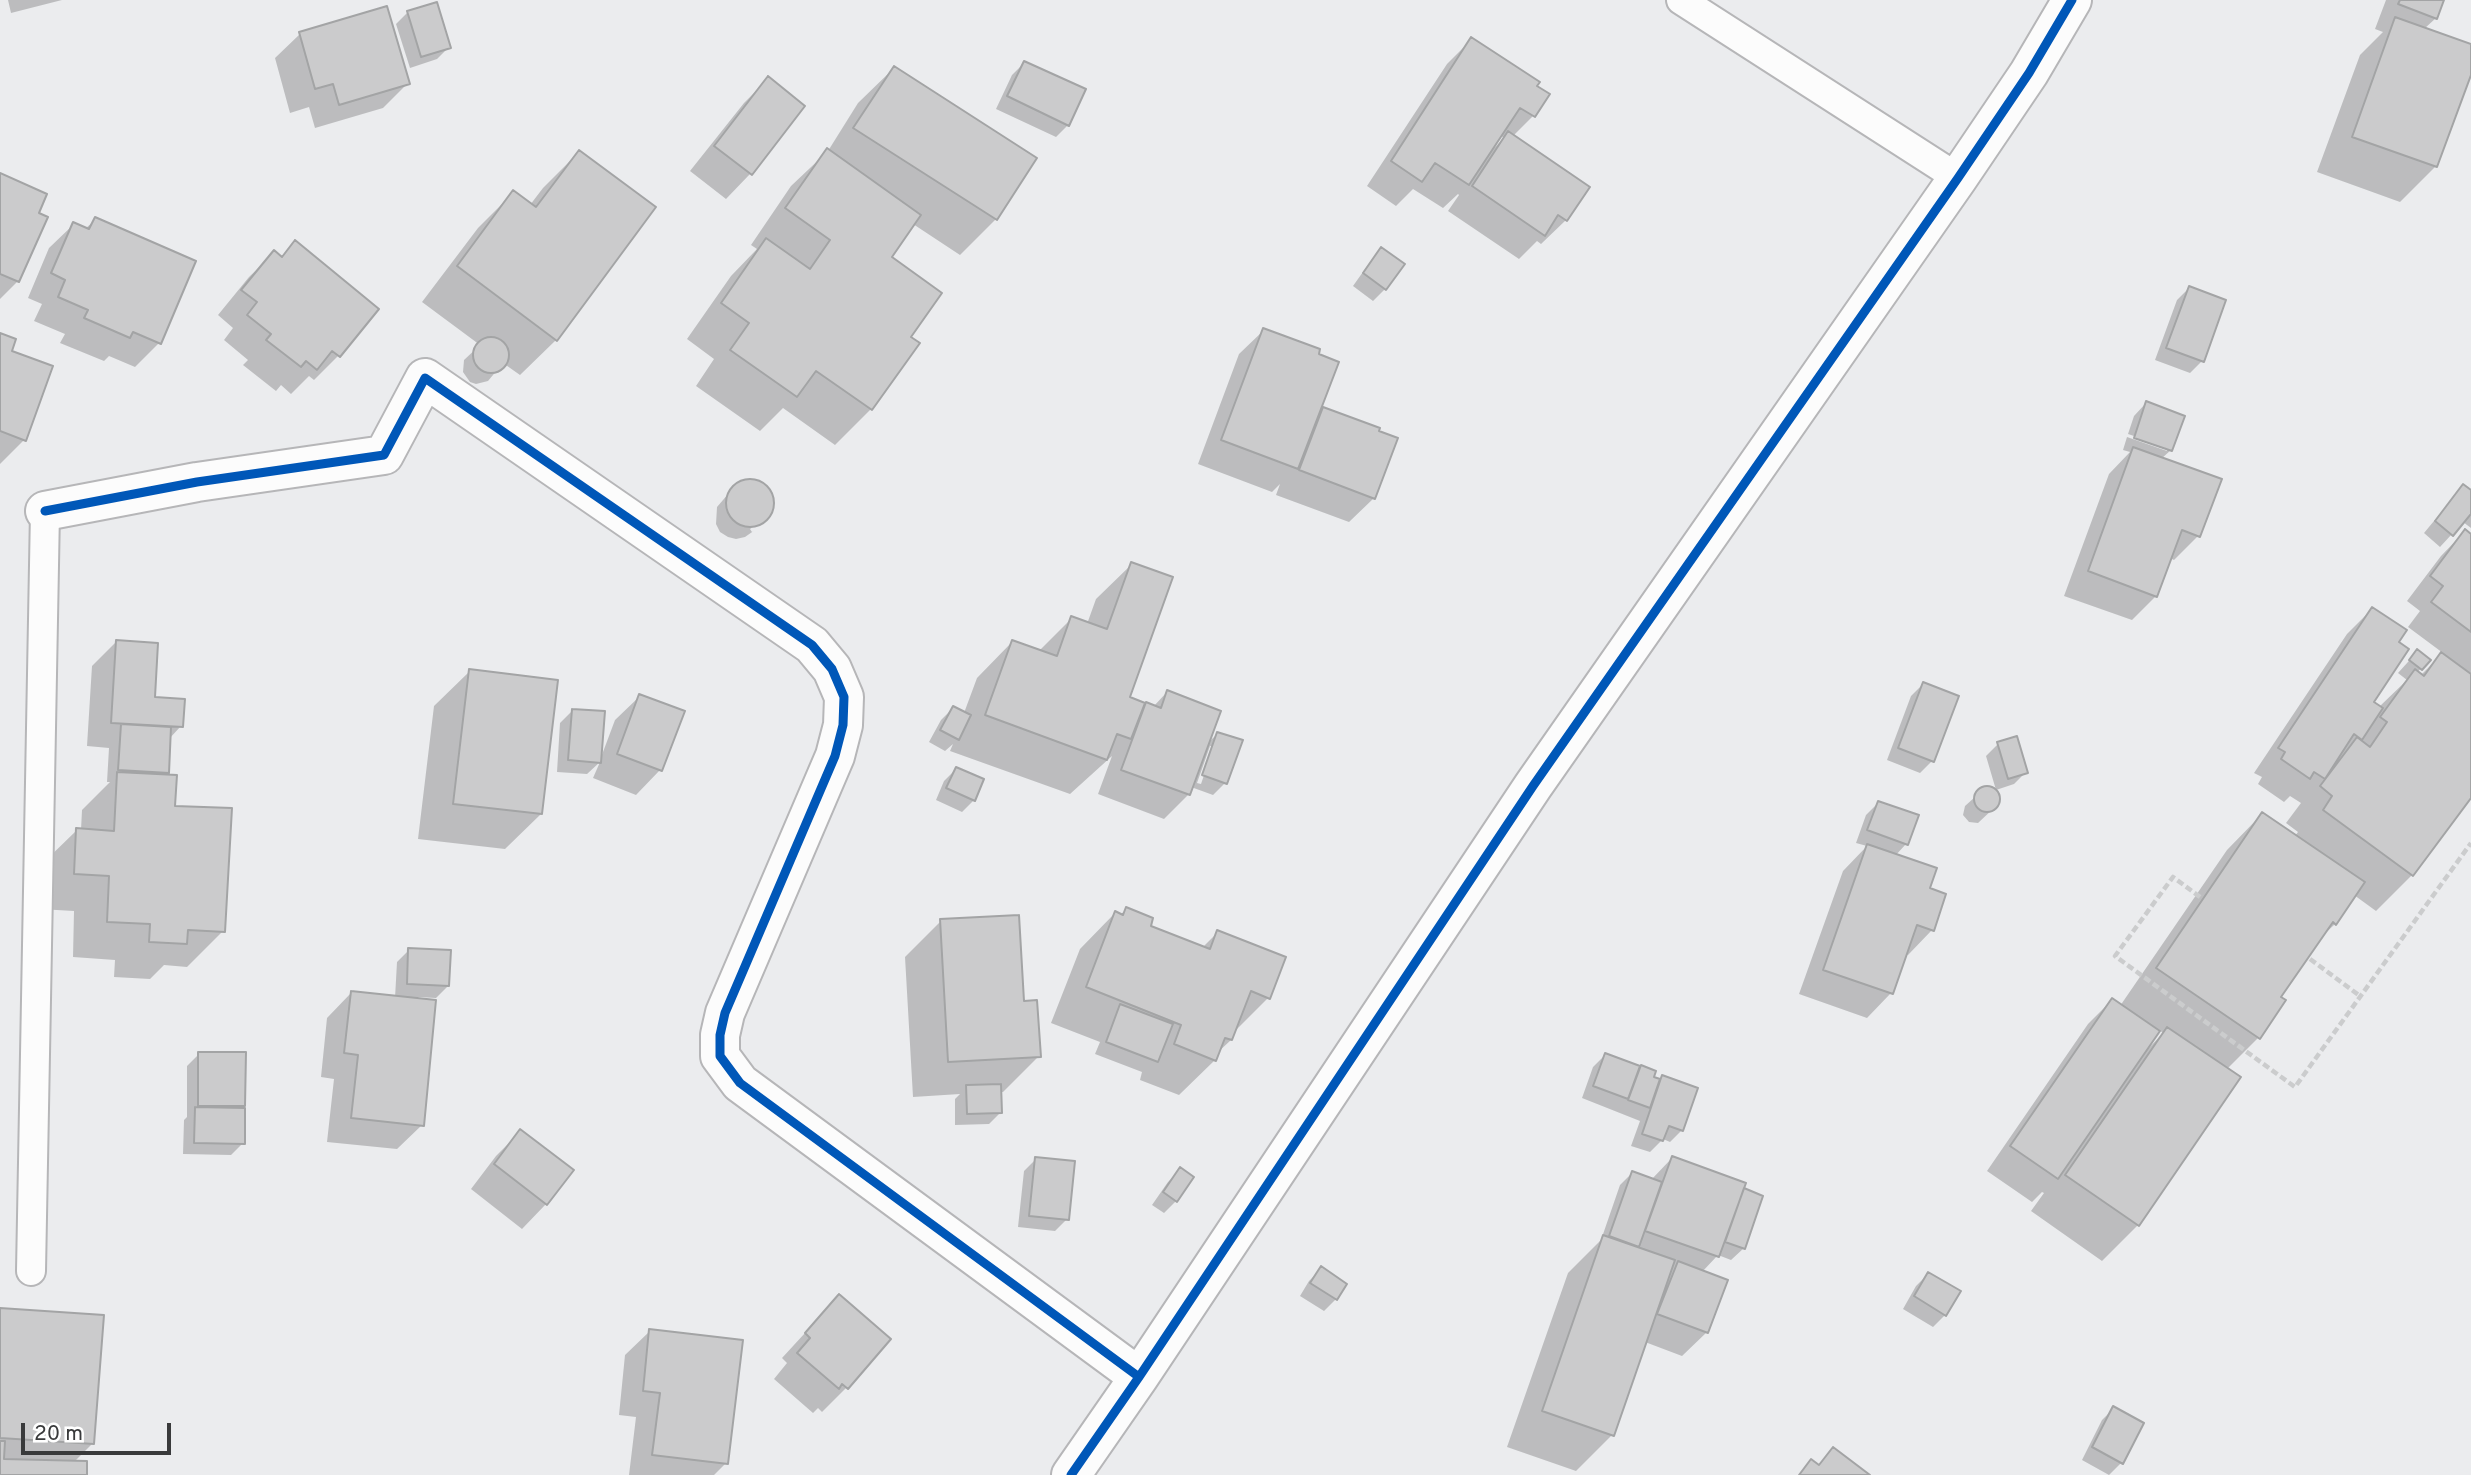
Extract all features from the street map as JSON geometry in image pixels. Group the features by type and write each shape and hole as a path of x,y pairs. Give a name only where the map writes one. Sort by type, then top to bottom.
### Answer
{"street":[{"path":"1071,1475 1533,786 1958,178 2029,73 2072,0"},
{"path":"45,511 197,482 384,455 425,377 812,645 832,669 844,697 843,725 835,756 725,1013 720,1035 720,1056 740,1083 1139,1377"}],"lane":[{"path":"1681,0 1958,178"},
{"path":"31,1271 45,511"}],"path":[{"path":"2200,897 2173,877 2115,956 2295,1087 2471,843"},
{"path":"2310,960 2360,996"}],"building":[{"path":"2400,0 2444,0 2437,19 2398,4"},
{"path":"437,2 451,48 421,57 407,11"},
{"path":"387,6 410,84 339,105 333,84 315,89 299,32"},
{"path":"2395,17 2471,44 2471,75 2437,167 2352,137"},
{"path":"1471,37 1540,82 1537,86 1550,94 1535,117 1520,108 1469,185 1435,163 1422,182 1391,161"},
{"path":"1024,61 1086,89 1069,126 1007,96"},
{"path":"894,66 1037,158 997,220 853,128"},
{"path":"768,76 805,106 752,175 714,146"},
{"path":"1508,131 1590,187 1567,221 1558,215 1545,236 1472,186"},
{"path":"827,148 921,215 892,257 942,293 911,337 920,343 872,410 816,371 797,397 730,350 749,323 721,303 766,238 810,269 830,240 785,208"},
{"path":"579,150 656,207 557,341 457,266 513,190 536,207"},
{"path":"0,173 47,194 39,213 48,217 19,282 0,274"},
{"path":"95,217 196,261 161,344 133,332 130,338 84,318 88,310 58,297 65,280 51,273 73,222 89,229"},
{"path":"295,240 379,309 340,357 332,351 317,370 306,361 301,367 266,340 271,334 247,315 257,302 241,290 274,250 282,257"},
{"path":"1381,247 1405,264 1386,290 1363,273"},
{"path":"2189,286 2226,300 2204,362 2166,348"},
{"path":"1263,328 1320,349 1319,354 1339,362 1298,469 1221,440"},
{"path":"0,333 16,339 12,351 53,366 26,441 0,431"},
{"path":"491,337 503,343 509,355 503,367 491,373 479,367 473,355 479,343"},
{"path":"2146,401 2185,416 2172,451 2134,438"},
{"path":"1323,407 1380,428 1379,431 1398,438 1375,499 1299,470"},
{"path":"2133,447 2222,479 2200,537 2182,530 2157,597 2088,571"},
{"path":"750,479 767,486 774,503 767,520 750,527 733,520 726,503 733,486"},
{"path":"2463,484 2471,490 2471,514 2453,536 2435,521"},
{"path":"2465,529 2471,534 2471,632 2431,602 2443,586 2430,576"},
{"path":"1131,562 1173,577 1130,697 1145,703 1131,739 1117,734 1107,760 985,715 1012,640 1057,656 1071,616 1107,629"},
{"path":"2372,607 2407,630 2399,642 2409,649 2374,702 2383,708 2362,740 2354,734 2325,779 2314,772 2310,779 2281,759 2285,752 2278,748"},
{"path":"116,640 158,643 155,697 185,699 183,727 111,723"},
{"path":"2417,649 2431,660 2422,670 2409,660"},
{"path":"2441,652 2471,674 2471,798 2413,876 2323,810 2332,796 2320,786 2357,737 2370,747 2387,722 2380,717 2415,669 2424,676"},
{"path":"469,669 558,680 542,814 453,804"},
{"path":"1923,682 1959,696 1934,762 1898,748"},
{"path":"1167,690 1221,711 1190,795 1121,770 1146,702 1161,708"},
{"path":"639,694 685,711 662,771 617,754"},
{"path":"953,706 971,715 959,740 940,730"},
{"path":"572,709 605,711 601,763 568,760"},
{"path":"121,724 171,727 169,773 118,770"},
{"path":"1217,732 1243,740 1227,784 1202,775"},
{"path":"2017,736 2028,773 2008,779 1997,742"},
{"path":"956,767 984,779 975,801 946,788"},
{"path":"117,772 177,775 175,806 232,808 225,932 188,930 187,944 149,942 150,924 107,922 109,876 74,874 76,828 114,831"},
{"path":"1987,786 1996,790 2000,799 1996,808 1987,812 1978,808 1974,799 1978,790"},
{"path":"1878,801 1919,815 1908,845 1867,830"},
{"path":"2262,812 2365,882 2336,925 2333,922 2281,997 2286,1000 2260,1039 2156,968"},
{"path":"1867,844 1937,868 1930,888 1946,894 1934,931 1917,925 1893,994 1823,970"},
{"path":"1126,907 1153,918 1151,926 1210,949 1217,930 1286,957 1270,999 1251,991 1232,1040 1225,1038 1216,1061 1174,1044 1181,1025 1086,987 1115,911 1123,915"},
{"path":"1019,915 1024,1001 1037,1000 1041,1057 948,1062 940,919"},
{"path":"408,948 451,950 449,986 407,984"},
{"path":"351,991 436,1000 424,1126 351,1118 358,1055 344,1053"},
{"path":"2112,998 2160,1031 2058,1179 2010,1146"},
{"path":"1120,1004 1173,1024 1158,1062 1106,1042"},
{"path":"2167,1027 2241,1077 2139,1226 2065,1175"},
{"path":"198,1052 246,1052 245,1106 198,1106"},
{"path":"1605,1053 1640,1066 1628,1099 1593,1086"},
{"path":"1641,1065 1656,1071 1654,1077 1660,1079 1650,1108 1628,1100"},
{"path":"1662,1075 1698,1088 1683,1131 1669,1126 1663,1141 1642,1134"},
{"path":"1001,1084 1002,1113 967,1114 966,1085"},
{"path":"195,1107 245,1108 245,1144 194,1143"},
{"path":"520,1129 574,1170 547,1205 494,1164"},
{"path":"1672,1156 1746,1183 1719,1257 1645,1231"},
{"path":"1035,1157 1075,1161 1069,1220 1029,1216"},
{"path":"1180,1167 1194,1177 1177,1202 1163,1192"},
{"path":"1632,1171 1662,1182 1639,1247 1609,1236"},
{"path":"1744,1188 1763,1196 1745,1249 1725,1242"},
{"path":"1603,1235 1675,1260 1614,1436 1542,1411"},
{"path":"1678,1261 1728,1280 1708,1333 1657,1314"},
{"path":"1321,1266 1347,1284 1337,1300 1310,1283"},
{"path":"1928,1272 1961,1291 1946,1316 1914,1296"},
{"path":"839,1294 891,1339 848,1389 842,1384 839,1389 797,1353 810,1338 805,1333"},
{"path":"0,1308 104,1315 94,1444 0,1438"},
{"path":"649,1329 743,1340 728,1464 652,1455 660,1393 643,1391"},
{"path":"2113,1406 2144,1423 2123,1464 2092,1447"},
{"path":"0,1441 5,1441 4,1459 87,1461 87,1475 0,1475"},
{"path":"1833,1447 1870,1475 1799,1475 1811,1459 1819,1465"}],"cycle path":[{"path":"1071,1475 1533,786 1958,178 2029,73 2072,0"},
{"path":"45,511 197,482 384,455 425,378 812,645 832,669 844,697 843,725 835,756 725,1013 720,1035 720,1056 740,1083 1139,1377"}]}
